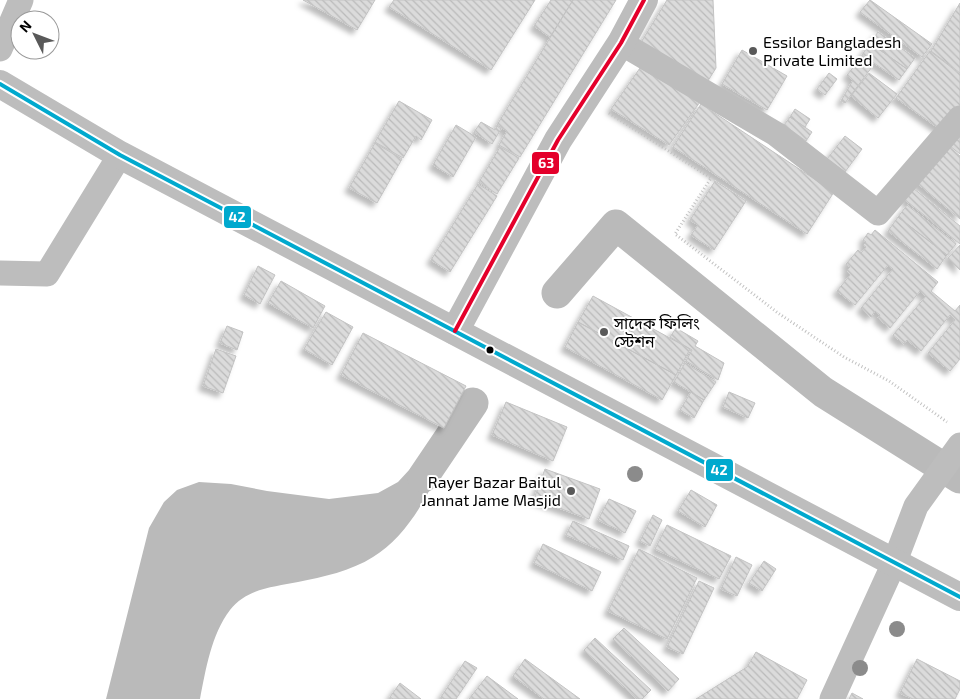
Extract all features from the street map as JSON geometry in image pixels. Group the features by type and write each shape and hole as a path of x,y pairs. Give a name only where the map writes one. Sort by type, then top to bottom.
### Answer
{"main road":[{"path":"454,331 558,140 621,43 644,0"},
{"path":"0,84 120,156 895,561 960,597"}],"street":[{"path":"0,49 21,0"},
{"path":"621,43 776,134 878,213 960,118"},
{"path":"0,274 47,274 120,156"},
{"path":"832,699 895,561 916,506 956,435"}],"path":[{"path":"585,98 711,178 675,234 778,313 844,357 889,381 956,435"}],"shaded area":[{"path":"447,440 449,446 429,492 410,522 399,536 386,547 373,557 346,570 270,587 253,593 244,597 230,610 214,641 200,699 106,699 149,528 164,502 177,490 199,482 231,484 329,499 378,493 398,482 434,443"}],"building":[{"path":"303,0 375,0 357,30"},
{"path":"394,0 535,0 491,70 389,7"},
{"path":"551,0 573,0 550,37 534,26"},
{"path":"573,0 616,0 520,157 499,145 507,131 497,125"},
{"path":"667,0 713,0 716,68 706,84 640,44"},
{"path":"870,0 932,44 922,57 860,12"},
{"path":"960,3 960,73 931,51"},
{"path":"878,32 915,58 907,69 870,43"},
{"path":"870,43 907,69 899,80 862,55"},
{"path":"742,50 787,76 767,110 722,84"},
{"path":"930,51 960,74 960,108 941,130 896,98"},
{"path":"860,59 872,67 845,103 841,101 853,80 847,75"},
{"path":"640,68 700,102 669,145 611,109"},
{"path":"829,73 837,79 825,95 817,89"},
{"path":"869,73 897,94 878,118 851,96"},
{"path":"399,101 432,120 421,140 416,136 403,158 375,142"},
{"path":"701,104 834,192 807,234 673,147"},
{"path":"795,109 810,119 805,127 790,117"},
{"path":"790,117 812,132 806,141 784,125"},
{"path":"481,122 495,130 497,126 501,129 492,144 474,132"},
{"path":"456,125 476,137 453,177 433,165"},
{"path":"960,134 960,154 950,146"},
{"path":"845,136 862,149 845,172 827,159"},
{"path":"375,143 402,159 377,203 349,188"},
{"path":"947,145 960,156 960,219 916,182"},
{"path":"500,147 519,158 497,194 479,182"},
{"path":"715,181 746,201 714,250 691,235 698,225 690,220"},
{"path":"478,184 497,196 450,272 431,260"},
{"path":"913,188 960,226 960,244 904,199"},
{"path":"907,205 956,244 947,255 898,217"},
{"path":"898,217 947,255 937,269 888,231"},
{"path":"875,230 938,282 931,291 955,311 960,305 960,359 950,371 928,353 955,320 950,315 921,351 907,340 904,344 893,335 926,296 920,291 890,328 878,318 880,315 875,311 871,317 861,308 893,269 888,265 855,305 837,291 850,275 846,271 850,267 846,264 858,250 861,253 866,247 863,245 866,242 863,240 868,233 871,235"},
{"path":"960,245 960,270 948,258"},
{"path":"258,266 275,275 260,304 244,295"},
{"path":"281,281 325,306 313,328 268,303"},
{"path":"593,296 690,349 676,375 578,322"},
{"path":"326,312 353,327 332,365 304,349"},
{"path":"578,322 676,375 662,400 565,347"},
{"path":"227,326 243,332 237,350 220,343"},
{"path":"676,328 698,341 695,346 724,363 718,380 686,361 692,350 670,337"},
{"path":"363,333 466,386 444,428 341,375"},
{"path":"216,349 236,356 223,393 203,386"},
{"path":"685,363 716,382 704,400 674,382"},
{"path":"691,392 704,400 694,418 680,410"},
{"path":"729,392 755,403 748,418 723,407"},
{"path":"506,402 567,427 553,461 492,435"},
{"path":"545,469 600,489 589,519 534,499"},
{"path":"691,490 717,505 705,527 678,511"},
{"path":"609,499 636,511 625,533 598,520"},
{"path":"653,515 662,520 650,546 640,541"},
{"path":"573,521 629,546 623,560 566,535"},
{"path":"667,525 731,556 719,579 655,549"},
{"path":"543,544 601,572 592,591 534,563"},
{"path":"639,549 697,578 667,639 608,611"},
{"path":"736,557 752,565 737,596 721,589"},
{"path":"764,561 776,569 762,591 749,583"},
{"path":"699,581 714,588 683,654 667,647"},
{"path":"624,628 679,679 668,691 613,639"},
{"path":"595,638 651,690 642,699 637,699 584,650"},
{"path":"756,652 807,680 797,699 696,699 747,667"},
{"path":"525,659 580,699 544,699 513,676"},
{"path":"917,659 960,681 960,689 955,699 913,699 900,693"},
{"path":"465,661 477,668 456,699 444,699 441,697"},
{"path":"487,676 518,699 469,699"},
{"path":"400,683 421,699 393,699 390,697"},
{"path":"852,693 863,699 849,699"}],"waterway":[{"path":"557,293 616,225 823,392 960,478"},
{"path":"423,477 473,403"}],"transit line":[{"name":"63","path":"455,331 558,140 621,43 644,0"},
{"name":"42","path":"0,84 120,155 960,597"}],"place":[{"name":"Essilor Bangladesh Private Limited","path":"753,51"},
{"name":"সাদেক ফিলিং স্টেশন","path":"604,332"},
{"name":"Rayer Bazar Baitul Jannat Jame Masjid","path":"571,491"}]}
